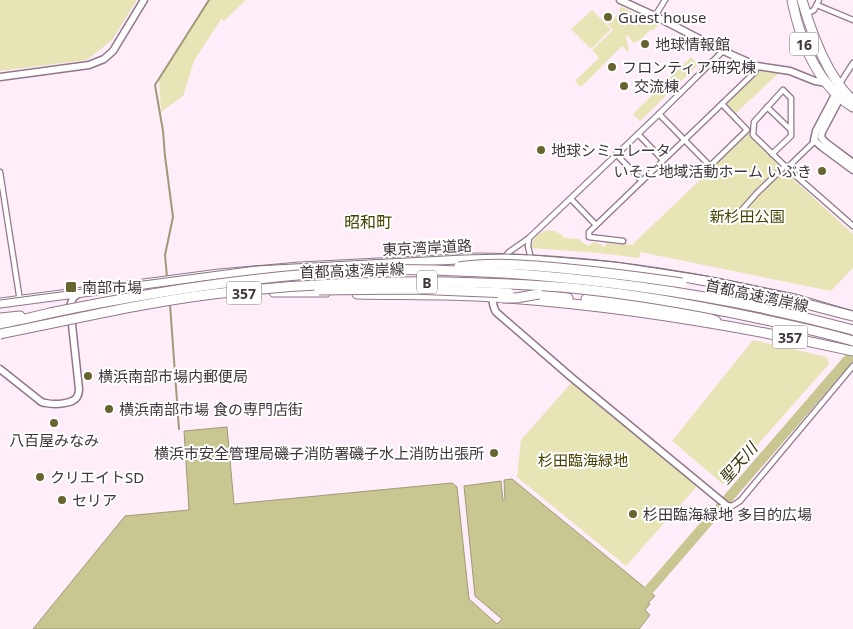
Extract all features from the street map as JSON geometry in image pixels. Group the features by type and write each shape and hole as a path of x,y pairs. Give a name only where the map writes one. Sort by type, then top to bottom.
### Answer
{"highway":[{"name":"16","path":"792,0 800,34 812,61 827,83 853,107"},
{"name":"16","path":"802,0 810,30 838,92 847,95 853,100"},
{"name":"東京湾岸道路","path":"0,303 219,274 300,267 503,258 584,264 661,274 746,289 852,316"},
{"name":"B","path":"439,270 480,264 537,266 609,273 786,299"},
{"name":"首都高速湾岸線","path":"2,318 32,316 158,292 270,278 371,270 439,270 580,279 652,288 739,304 853,330"},
{"name":"首都高速湾岸線","path":"0,333 159,302 213,294 339,283 422,282 484,283 581,289 651,298 719,310 853,341"},
{"name":"357","path":"255,290 412,289 539,294 632,304 698,314 727,326"},
{"name":"357","path":"0,333 182,300 250,292 492,296 614,309 727,326 853,351"}],"street":[{"path":"0,77 89,65 104,60 113,51 144,0"},
{"path":"620,0 722,51 757,66 790,71 815,82 827,83"},
{"path":"655,16 665,0"},
{"path":"806,14 814,10 820,0"},
{"path":"817,6 853,20"},
{"path":"722,51 571,199 529,238 503,258 492,296 494,308 499,315 571,377 717,498 726,505 732,506 740,501 853,366"},
{"path":"734,219 758,193 817,139 822,132 838,92 853,63"},
{"path":"623,241 589,237 589,232 755,72 757,66"},
{"path":"772,154 791,136 791,98 783,90 754,122 752,135 772,154 786,167 853,226"},
{"path":"659,114 710,166 747,130 722,104"},
{"path":"767,107 791,130"},
{"path":"638,134 664,160"},
{"path":"817,139 825,142 853,163"},
{"path":"817,139 822,147 853,170"},
{"path":"616,154 642,181"},
{"path":"0,172 20,301"},
{"path":"571,199 596,225"},
{"path":"529,238 528,246 531,259"},
{"path":"0,368 45,403 53,404 73,401 78,396 79,389 70,306 73,298 80,292"},
{"path":"46,297 62,299 70,306"}],"green space":[{"path":"0,0 137,0 112,40 87,60 0,71"},
{"path":"208,0 246,0 224,21 221,19 194,61 183,96 161,112 159,80"},
{"path":"620,6 658,25 653,31 651,29 640,40 633,43 628,35 626,37 629,51 622,46 581,87 575,81 599,58 592,50 613,30 608,24 619,13"},
{"path":"592,10 611,29 591,49 571,29"},
{"path":"691,57 698,65 640,121 633,114"},
{"path":"759,70 779,73 735,114 724,103"},
{"name":"新杉田公園","path":"749,133 782,169 853,234 853,268 831,291 640,252 639,258 531,248 534,239 545,231 554,231 566,238 578,239 588,246 594,242 604,247 606,243 634,245"},
{"path":"753,340 827,357 829,364 723,484 672,441"},
{"name":"杉田臨海緑地","path":"573,381 698,485 626,566 517,477 521,440"}],"shaded area":[{"path":"227,427 234,504 452,483 457,487 469,599 497,624 502,619 475,596 464,486 501,481 503,500 505,500 504,480 512,479 655,596 648,603 650,604 645,610 650,615 639,629 33,629 125,516 189,510 184,431"}],"waterway":[{"path":"167,277 165,255 173,217 163,131 155,85 209,0"},
{"path":"170,304 179,429"},
{"name":"聖天川","path":"648,591 851,356"}],"tram line":[{"path":"0,300 256,266 506,254 616,262 707,276 796,294 853,311"}],"place":[{"name":"Guest house","path":"608,17"},
{"name":"地球情報館","path":"645,44"},
{"name":"フロンティア研究棟","path":"612,67"},
{"name":"交流棟","path":"624,86"},
{"name":"地球シミュレータ","path":"541,150"},
{"name":"いそご地域活動ホーム いぶき","path":"822,171"},
{"name":"南部市場","path":"71,287"},
{"name":"横浜南部市場内郵便局","path":"88,376"},
{"name":"横浜南部市場 食の専門店街","path":"109,409"},
{"name":"八百屋みなみ","path":"54,423"},
{"name":"横浜市安全管理局磯子消防署磯子水上消防出張所","path":"494,453"},
{"name":"クリエイトSD","path":"40,477"},
{"name":"セリア","path":"62,500"},
{"name":"杉田臨海緑地 多目的広場","path":"633,514"}],"district":[{"name":"昭和町","path":"368,222"}]}
